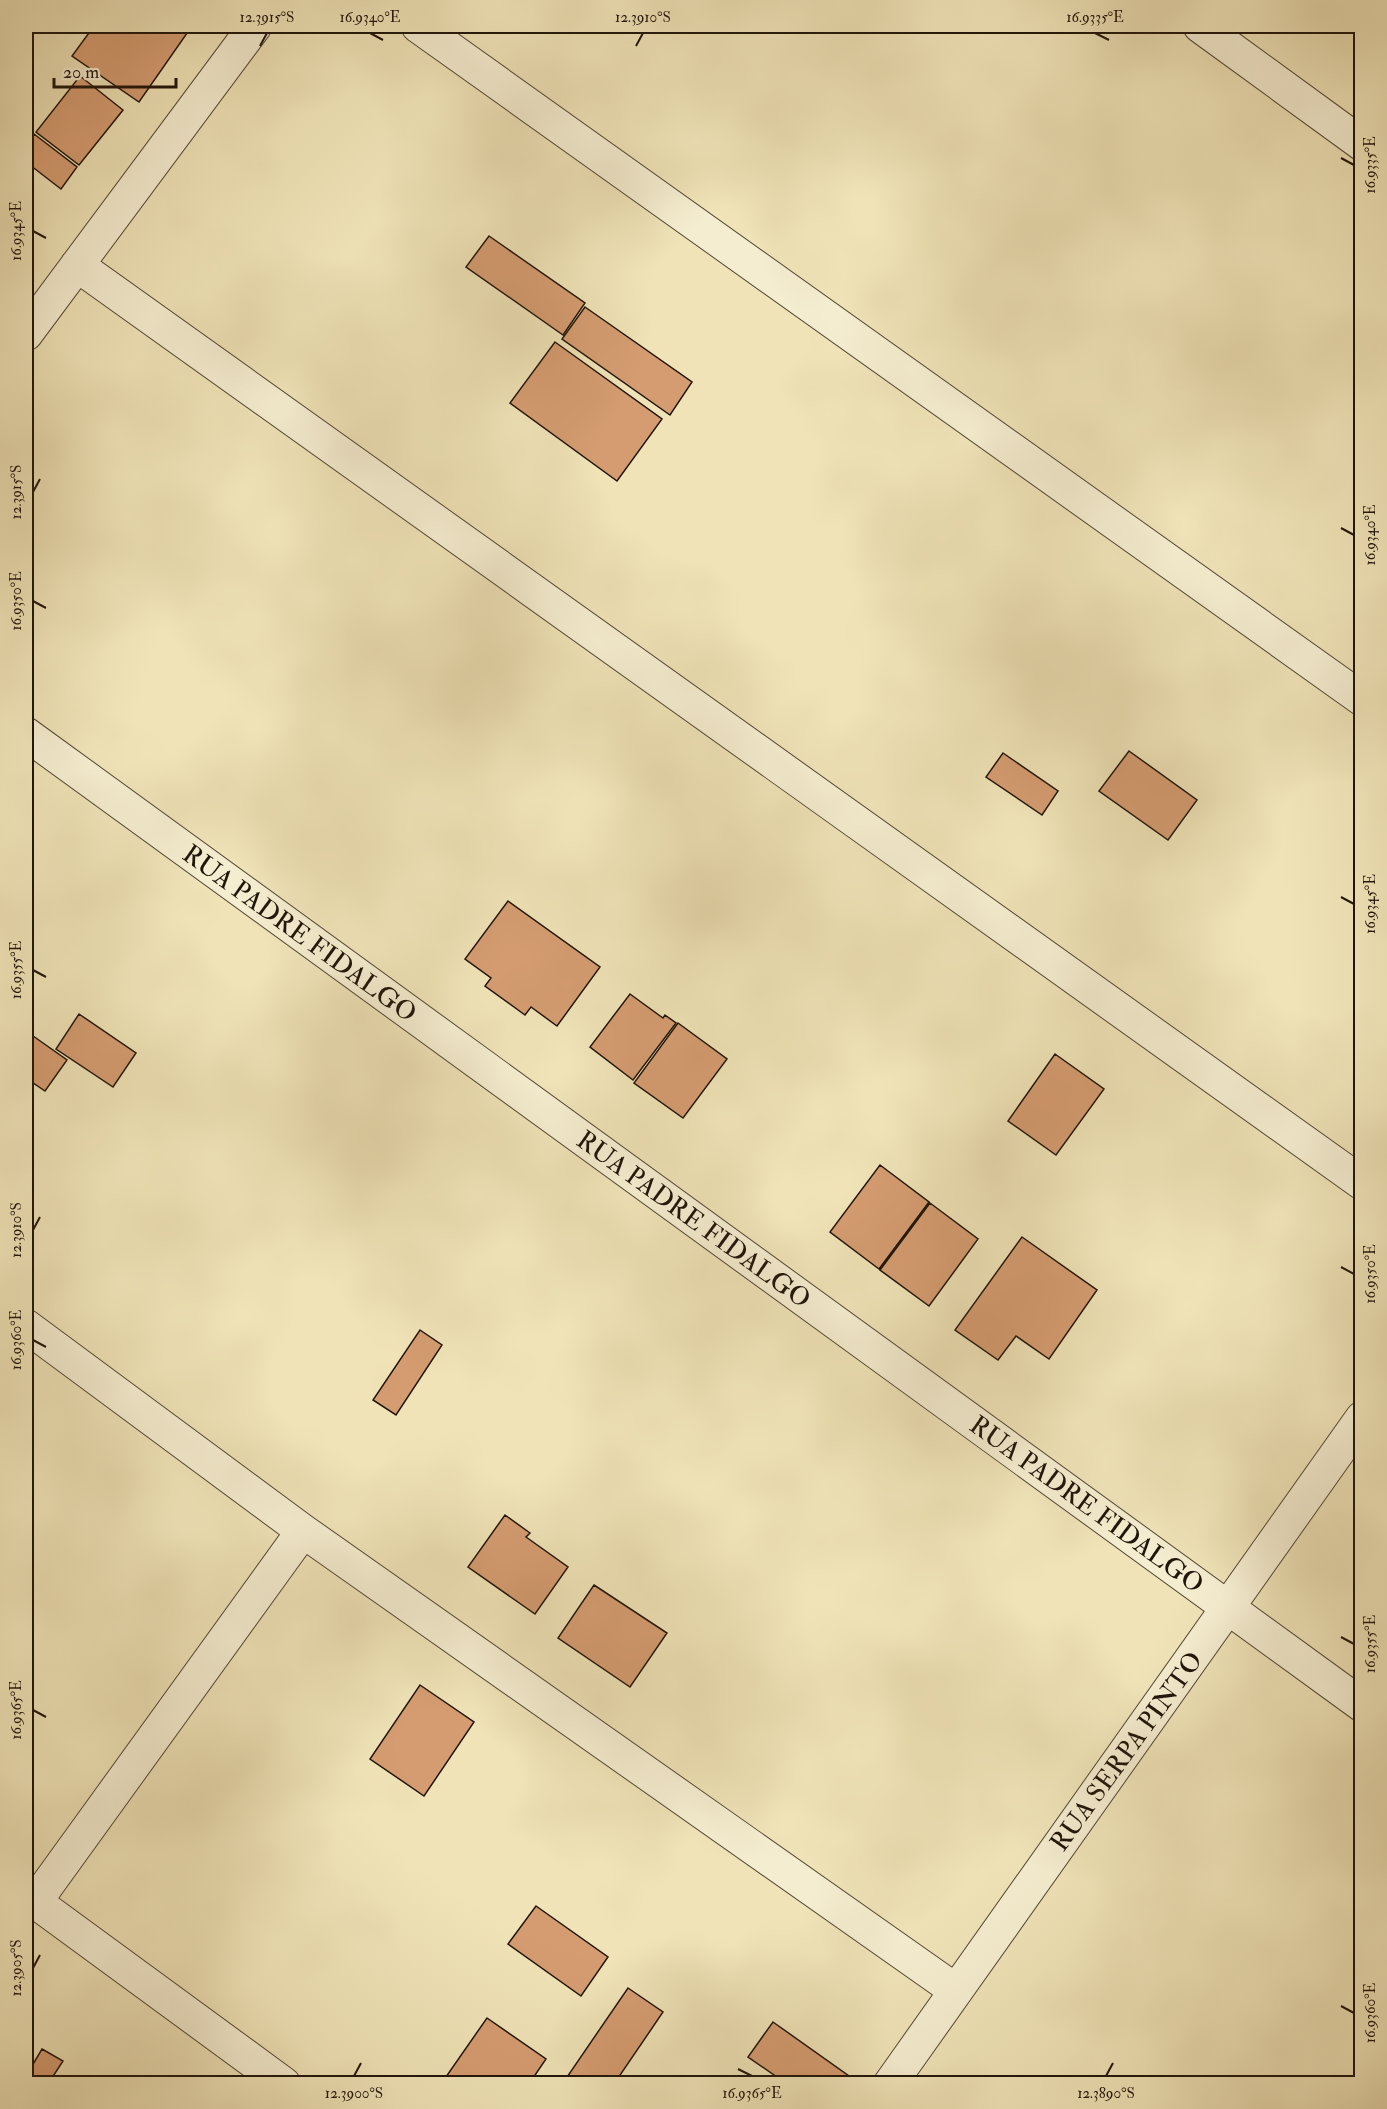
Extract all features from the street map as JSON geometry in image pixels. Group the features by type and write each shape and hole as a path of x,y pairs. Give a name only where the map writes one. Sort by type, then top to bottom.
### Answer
{"street":[{"path":"26,334 255,26"},
{"path":"418,26 1362,699"},
{"path":"1200,26 1362,144"},
{"path":"77,265 1362,1183"},
{"name":"RUA PADRE FIDALGO","path":"26,734 1362,1705"},
{"path":"26,1326 303,1531 955,1989"},
{"name":"RUA SERPA PINTO","path":"890,2084 955,1989 1362,1418"},
{"path":"284,2084 30,1898 303,1531"}],"building":[{"path":"94,26 192,26 139,102 72,56"},
{"path":"80,76 123,110 79,165 36,132"},
{"path":"34,134 77,167 61,189 26,162 26,145"},
{"path":"489,236 585,303 563,335 466,267"},
{"path":"585,307 692,382 670,415 562,339"},
{"path":"555,342 662,419 617,481 510,403"},
{"path":"1129,751 1197,800 1168,840 1099,791"},
{"path":"1003,753 1058,791 1042,815 986,777"},
{"path":"508,901 600,967 557,1026 531,1007 525,1015 485,986 491,978 465,959"},
{"path":"630,994 663,1018 665,1015 676,1023 633,1080 590,1047"},
{"path":"79,1014 136,1053 113,1087 56,1049"},
{"path":"678,1023 727,1059 683,1118 634,1083"},
{"path":"26,1031 67,1060 45,1091 26,1078"},
{"path":"1055,1054 1104,1089 1056,1155 1008,1121"},
{"path":"880,1165 929,1202 879,1269 830,1232"},
{"path":"930,1203 978,1239 929,1306 880,1270"},
{"path":"1022,1237 1097,1290 1049,1359 1016,1336 998,1360 955,1330"},
{"path":"420,1330 442,1345 396,1415 373,1400"},
{"path":"505,1515 530,1533 526,1537 568,1567 535,1614 468,1567"},
{"path":"594,1585 667,1633 630,1687 558,1638"},
{"path":"420,1685 474,1722 424,1796 370,1759"},
{"path":"536,1906 608,1957 581,1996 508,1944"},
{"path":"628,1988 663,2012 614,2084 570,2084 565,2080"},
{"path":"487,2018 546,2059 529,2084 441,2084"},
{"path":"773,2022 849,2076 844,2084 787,2084 748,2057"},
{"path":"42,2049 63,2061 48,2084 26,2084 26,2076"}]}
